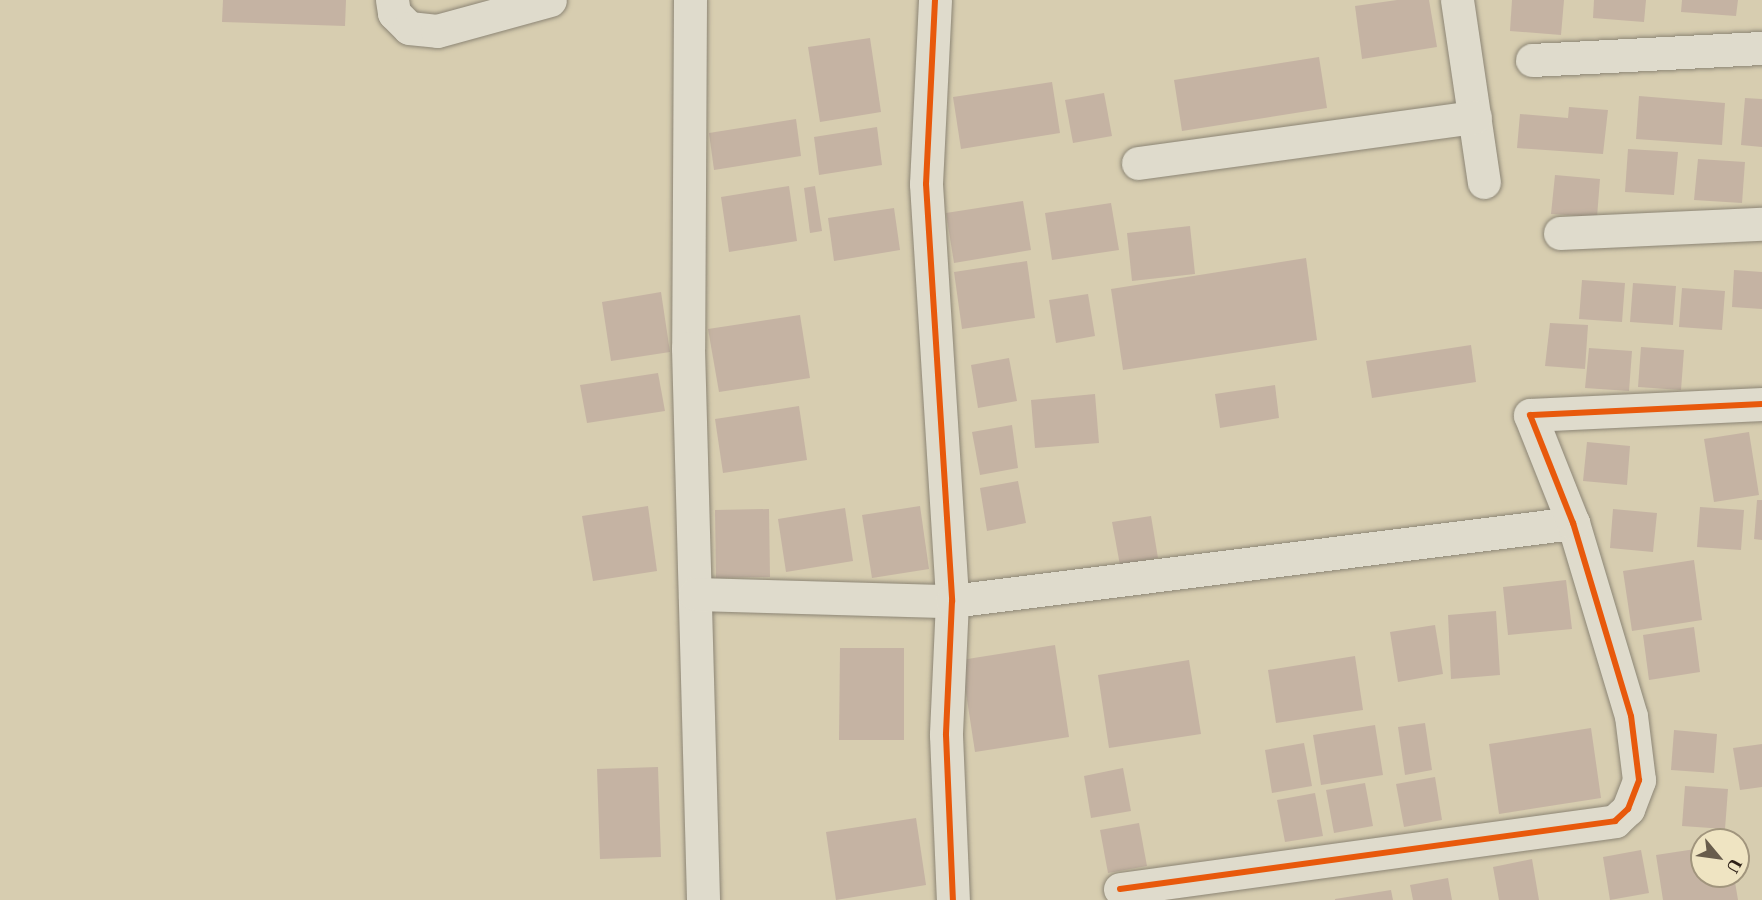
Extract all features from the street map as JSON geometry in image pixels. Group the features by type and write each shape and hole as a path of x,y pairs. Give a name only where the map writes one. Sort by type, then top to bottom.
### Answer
{"street":[{"path":"392,0 394,13 409,28 436,31 550,0"},
{"path":"690,0 688,348 703,900"},
{"path":"935,0 926,184 952,601 946,735 953,900"},
{"path":"1456,0 1484,182"},
{"path":"1532,60 1762,48"},
{"path":"1138,164 1475,117"},
{"path":"1560,234 1762,224"},
{"path":"1120,889 1615,820 1628,809 1639,780 1630,716 1573,523 1530,415 1762,404"},
{"path":"695,594 952,601 1573,523"}],"building":[{"path":"223,0 346,0 345,26 222,22"},
{"path":"1397,0 1429,0 1437,47 1362,59 1355,6"},
{"path":"1512,0 1564,0 1561,35 1510,31"},
{"path":"1594,0 1646,0 1644,22 1593,18"},
{"path":"1682,0 1738,0 1736,16 1681,12"},
{"path":"870,38 881,112 820,122 808,47"},
{"path":"1319,57 1327,108 1182,131 1174,80"},
{"path":"1052,82 1060,133 961,149 953,97"},
{"path":"1104,93 1112,136 1073,143 1065,100"},
{"path":"1639,96 1725,103 1722,145 1636,139"},
{"path":"1745,98 1762,99 1762,147 1741,145"},
{"path":"1569,107 1608,110 1603,154 1517,148 1520,114 1568,118"},
{"path":"796,119 801,156 714,170 709,133"},
{"path":"877,127 882,165 819,175 814,137"},
{"path":"1628,149 1678,152 1674,195 1625,192"},
{"path":"1698,159 1745,162 1742,203 1694,200"},
{"path":"1555,175 1600,179 1597,217 1551,214"},
{"path":"789,186 797,241 729,252 721,197"},
{"path":"815,186 822,231 810,233 804,188"},
{"path":"1023,201 1031,250 954,263 946,213"},
{"path":"1111,203 1119,250 1052,260 1045,213"},
{"path":"894,208 900,250 834,261 828,218"},
{"path":"1190,226 1195,274 1132,281 1127,233"},
{"path":"1306,258 1317,340 1123,370 1111,289"},
{"path":"1027,261 1035,318 962,329 954,272"},
{"path":"1734,270 1762,272 1762,309 1732,307"},
{"path":"1582,280 1625,283 1622,322 1579,319"},
{"path":"1633,283 1676,286 1673,325 1630,322"},
{"path":"1682,288 1725,291 1722,330 1679,327"},
{"path":"661,292 670,352 611,361 602,302"},
{"path":"1088,294 1095,336 1056,343 1049,300"},
{"path":"800,315 810,378 719,392 708,329"},
{"path":"1550,323 1588,325 1585,369 1545,366"},
{"path":"1471,345 1476,382 1372,398 1366,361"},
{"path":"1641,347 1684,350 1681,390 1638,387"},
{"path":"1589,348 1632,351 1629,391 1585,388"},
{"path":"1009,358 1017,401 978,408 971,365"},
{"path":"658,373 665,411 587,423 580,385"},
{"path":"1275,385 1279,418 1220,428 1215,394"},
{"path":"1095,394 1099,443 1035,448 1031,400"},
{"path":"799,406 807,460 723,473 715,419"},
{"path":"1012,425 1018,468 980,475 972,432"},
{"path":"1749,432 1759,495 1714,502 1704,439"},
{"path":"1587,442 1630,446 1627,485 1583,481"},
{"path":"1018,481 1026,523 987,531 980,488"},
{"path":"1757,500 1762,500 1762,540 1754,539"},
{"path":"648,506 657,571 593,581 582,516"},
{"path":"920,506 929,569 872,578 862,515"},
{"path":"1700,507 1744,510 1741,550 1697,547"},
{"path":"845,508 853,561 786,572 778,519"},
{"path":"769,509 770,577 716,578 715,510"},
{"path":"1613,509 1657,513 1653,552 1610,548"},
{"path":"1151,516 1158,558 1120,565 1112,522"},
{"path":"1694,560 1702,620 1632,631 1623,571"},
{"path":"1566,580 1572,629 1508,635 1503,587"},
{"path":"1496,611 1500,675 1451,679 1448,615"},
{"path":"1435,625 1443,674 1398,682 1390,632"},
{"path":"1694,627 1700,672 1649,680 1643,635"},
{"path":"1055,645 1069,737 975,752 961,660"},
{"path":"840,648 904,648 904,740 839,740"},
{"path":"1355,656 1363,710 1276,723 1268,670"},
{"path":"1189,660 1201,734 1109,748 1098,675"},
{"path":"1425,723 1432,770 1405,775 1398,727"},
{"path":"1375,725 1383,775 1321,785 1313,735"},
{"path":"1591,728 1601,798 1499,814 1489,744"},
{"path":"1674,730 1717,734 1714,773 1671,770"},
{"path":"1304,743 1312,786 1272,793 1265,750"},
{"path":"1762,744 1762,787 1740,790 1733,748"},
{"path":"658,767 661,857 600,859 597,769"},
{"path":"1123,768 1131,811 1091,818 1084,776"},
{"path":"1435,777 1442,820 1404,827 1396,784"},
{"path":"1365,783 1373,826 1334,833 1326,790"},
{"path":"1685,786 1728,789 1725,828 1682,826"},
{"path":"1315,793 1323,836 1285,842 1277,800"},
{"path":"916,818 926,885 836,900 826,832"},
{"path":"1139,823 1147,866 1108,873 1100,830"},
{"path":"1641,850 1649,893 1610,900 1603,857"},
{"path":"1690,850 1690,888 1736,888 1738,900 1663,900 1656,855"},
{"path":"1532,859 1539,900 1499,900 1493,867"},
{"path":"1448,878 1452,900 1413,900 1410,885"},
{"path":"1391,890 1393,900 1335,900 1335,899"}],"cycle path":[{"path":"935,0 926,184 952,601 946,735 953,900"},
{"path":"1120,889 1615,821 1628,809 1639,780 1631,716 1573,523 1530,415 1762,404"}]}
